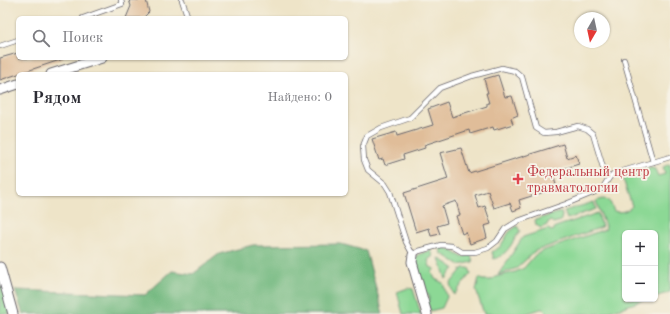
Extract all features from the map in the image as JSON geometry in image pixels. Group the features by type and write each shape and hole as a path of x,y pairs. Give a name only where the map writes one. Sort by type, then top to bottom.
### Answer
{"street":[{"path":"56,72 82,61"},
{"path":"0,90 16,85"},
{"path":"413,255 412,262 427,314"},
{"path":"0,267 13,314"}],"lane":[{"path":"89,16 122,4 121,0"},
{"path":"182,0 187,16"},
{"path":"0,46 16,41"},
{"path":"624,60 653,162"},
{"path":"609,178 604,171 593,134 578,126 556,132 544,133 536,128 522,77 515,71 502,68 472,76 440,88 410,118 381,128 367,136 363,146 364,160 368,170 385,184 390,192 406,242 413,255 442,245 452,246 462,252 474,252 488,248 497,241 505,229 518,221 566,204 602,189 613,174 670,157"}],"green space":[{"path":"670,164 670,292 658,296 658,230 622,230 622,302 638,302 602,314 547,314 544,308 525,314 484,314 476,290 479,278 483,280 491,280 495,277 515,272 524,268 535,255 545,250 606,229 596,201 603,199 609,200 614,211 619,212 630,208 632,206 623,179 626,175 651,168 655,169 658,176 665,174 663,167"},
{"path":"594,202 596,209 567,219 564,211"},
{"path":"561,212 561,221 553,223 551,221 548,222 547,225 541,228 536,225 535,220"},
{"path":"598,213 602,227 535,251 517,268 498,275 523,237 548,229 551,231 554,230 555,227"},
{"path":"517,226 520,231 509,248 503,255 494,259 492,252 500,247 509,232"},
{"path":"341,244 366,251 383,314 23,314 15,290 145,295 172,271 193,274 219,254 253,245"},
{"path":"445,247 462,257 471,255 473,262 460,265 441,253 440,248"},
{"path":"431,250 433,256 428,260 430,267 435,269 432,272 435,279 443,283 447,297 442,308 430,311 427,303 429,300 429,295 424,294 424,282 423,279 419,278 415,260 418,255"},
{"path":"439,258 454,268 446,279"},
{"path":"0,265 10,314 0,314"},
{"path":"463,268 469,268 471,273 454,295 450,284"},
{"path":"408,288 413,289 421,314 403,314 397,292"}],"building":[{"path":"129,0 146,0 149,12 145,16 127,16 131,6"},
{"path":"16,54 16,60 60,60 24,72 16,72 16,75 0,80 0,58"},
{"path":"498,75 505,97 512,96 518,115 511,118 513,124 494,130 493,127 470,134 469,130 424,145 425,148 403,155 404,159 385,165 383,159 379,160 372,139 396,132 397,136 433,125 428,109 447,102 452,117 487,106 487,103 489,103 486,93 488,93 484,79"},
{"path":"563,144 567,158 576,155 579,164 552,172 557,188 519,200 521,208 513,211 510,203 494,208 488,191 475,195 479,208 485,206 491,224 484,226 487,238 470,244 466,232 462,234 456,216 460,215 456,201 442,206 447,223 437,226 440,234 431,236 429,228 416,232 404,193 448,179 440,153 461,148 469,173"}],"place":[{"name":"Федеральный центр травматологии","path":"518,179"}]}
